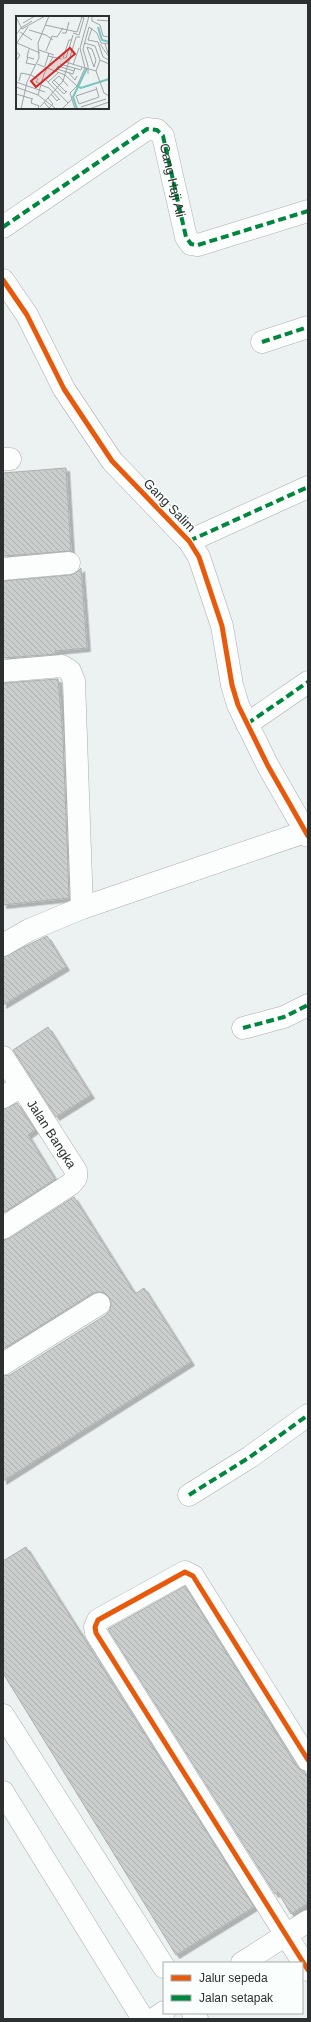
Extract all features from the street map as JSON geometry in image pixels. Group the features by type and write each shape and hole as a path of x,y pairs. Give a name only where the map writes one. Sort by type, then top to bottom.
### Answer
{"street":[{"name":"Gang Haji Ali","path":"3,227 147,129 157,130 163,136 186,237 191,244 198,245 308,210"},
{"name":"Gang Salim","path":"3,280 27,315 64,389 112,461 189,541 199,557 222,626 232,685 238,705 268,766 307,833"},
{"path":"262,342 308,327"},
{"path":"189,541 308,487"},
{"path":"3,569 69,563"},
{"path":"3,671 62,666 70,671 74,681 82,908"},
{"path":"248,724 308,682"},
{"path":"3,945 28,930 82,908 307,833"},
{"path":"243,1028 284,1017 308,1005"},
{"name":"Jalan Bangka","path":"3,1057 12,1092 76,1171 76,1178 72,1184 3,1228"},
{"path":"3,1364 99,1304"},
{"path":"189,1495 250,1457 308,1415"},
{"path":"303,1962 96,1633 95,1627 98,1620 184,1572 190,1573 308,1760"},
{"path":"3,1715 163,1965"},
{"path":"3,1792 143,2019"},
{"path":"244,1962 308,1921"},
{"path":"154,2019 163,2013"}],"building":[{"path":"66,468 71,551 3,556 3,473"},
{"path":"81,568 87,648 55,651 56,654 3,658 3,581 70,575 76,573"},
{"path":"58,679 63,737 69,898 3,905 3,683"},
{"path":"47,936 66,967 3,1005 3,957"},
{"path":"48,1027 91,1095 56,1117 13,1050"},
{"path":"17,1103 35,1130 28,1135 55,1179 3,1213 3,1109"},
{"path":"74,1197 135,1294 144,1288 191,1362 3,1481 3,1376 10,1375 106,1315 110,1310 111,1303 109,1297 105,1293 93,1293 3,1349 3,1240 10,1238"},
{"path":"26,1547 254,1907 176,1955 3,1673 3,1561"},
{"path":"185,1586 297,1767 304,1771 308,1779 308,1903 291,1914 278,1892 275,1894 108,1629"}],"marked path":[{"path":"3,227 147,129 157,130 163,136 186,237 191,244 198,245 308,211"},
{"path":"262,342 308,327"},
{"path":"189,541 308,487"},
{"path":"247,724 308,682"},
{"path":"243,1028 284,1017 308,1005"},
{"path":"189,1495 250,1457 308,1415"}],"cycle path":[{"path":"3,280 27,315 64,389 112,461 189,541 199,557 222,626 232,685 238,705 268,766 308,836"},
{"path":"303,1962 96,1633 95,1627 98,1620 185,1572 193,1576 308,1760"},
{"path":"303,1962 308,1970"}]}
